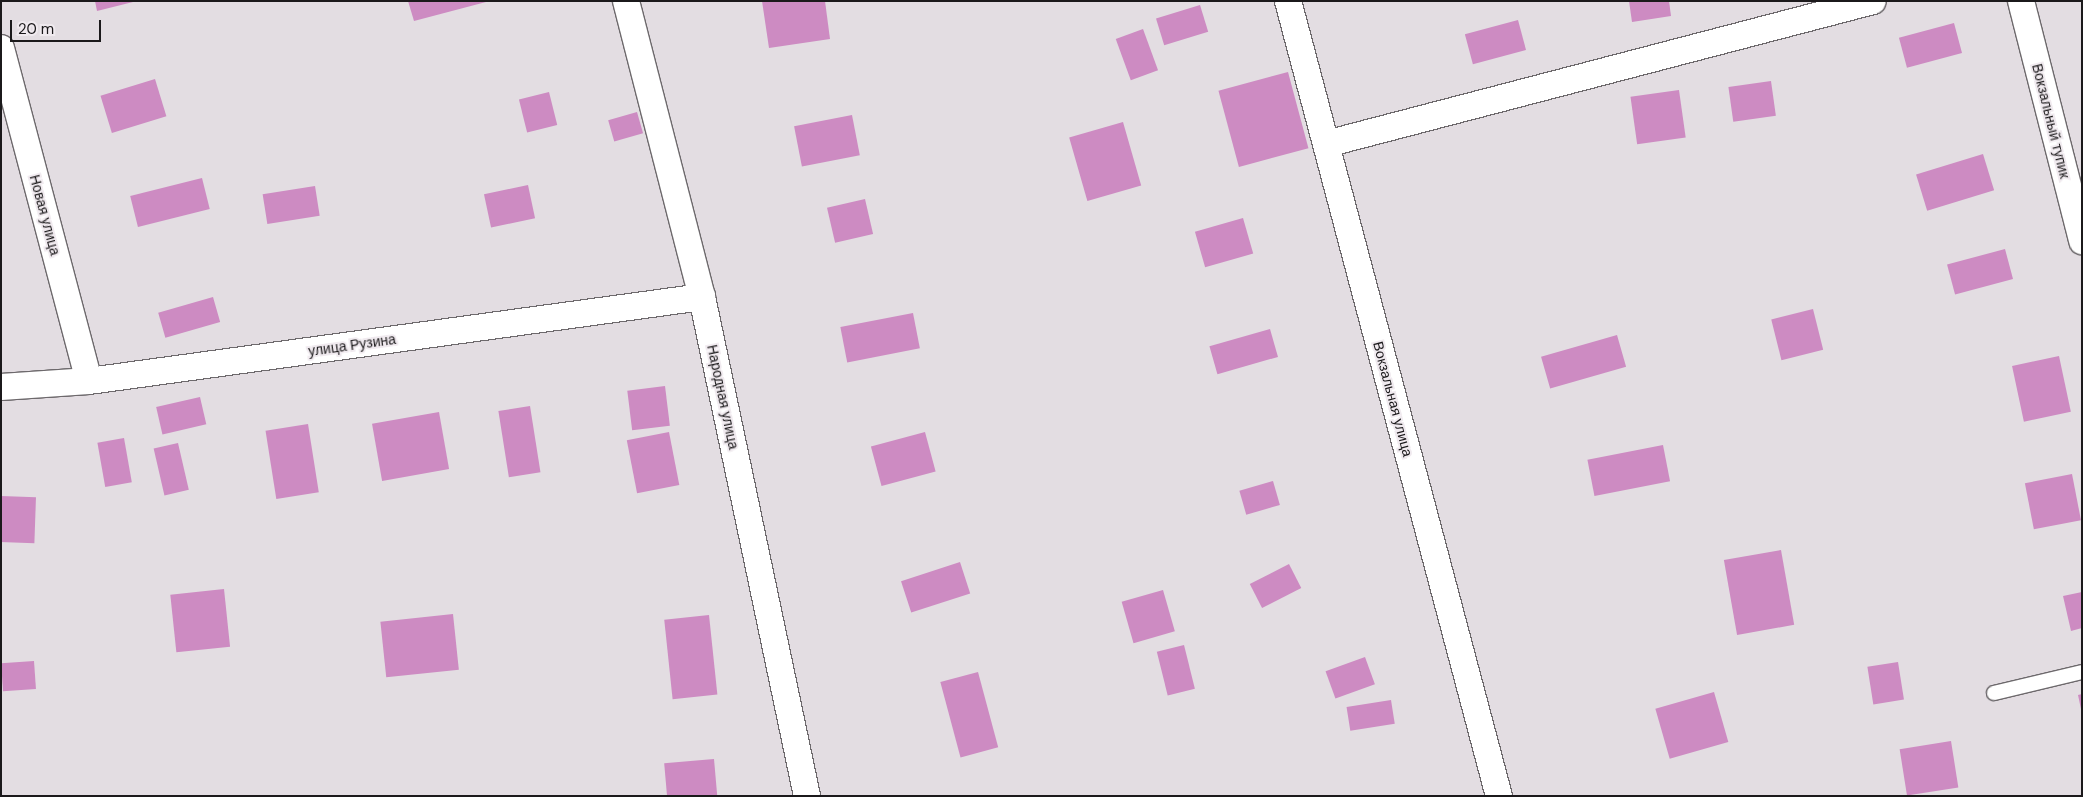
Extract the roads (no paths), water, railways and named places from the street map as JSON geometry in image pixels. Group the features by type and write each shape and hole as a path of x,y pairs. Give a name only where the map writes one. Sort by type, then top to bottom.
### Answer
{"street":[{"name":"Народная улица","path":"626,1 702,297 807,796"},
{"name":"Вокзальная улица","path":"1288,1 1499,796"},
{"path":"1326,144 1873,1"},
{"name":"Вокзальный тупик","path":"2021,1 2082,241"},
{"name":"Новая улица","path":"1,48 89,381"},
{"name":"улица Рузина","path":"1,387 89,381 702,297"}],"lane":[{"path":"1994,693 2082,672"}]}
